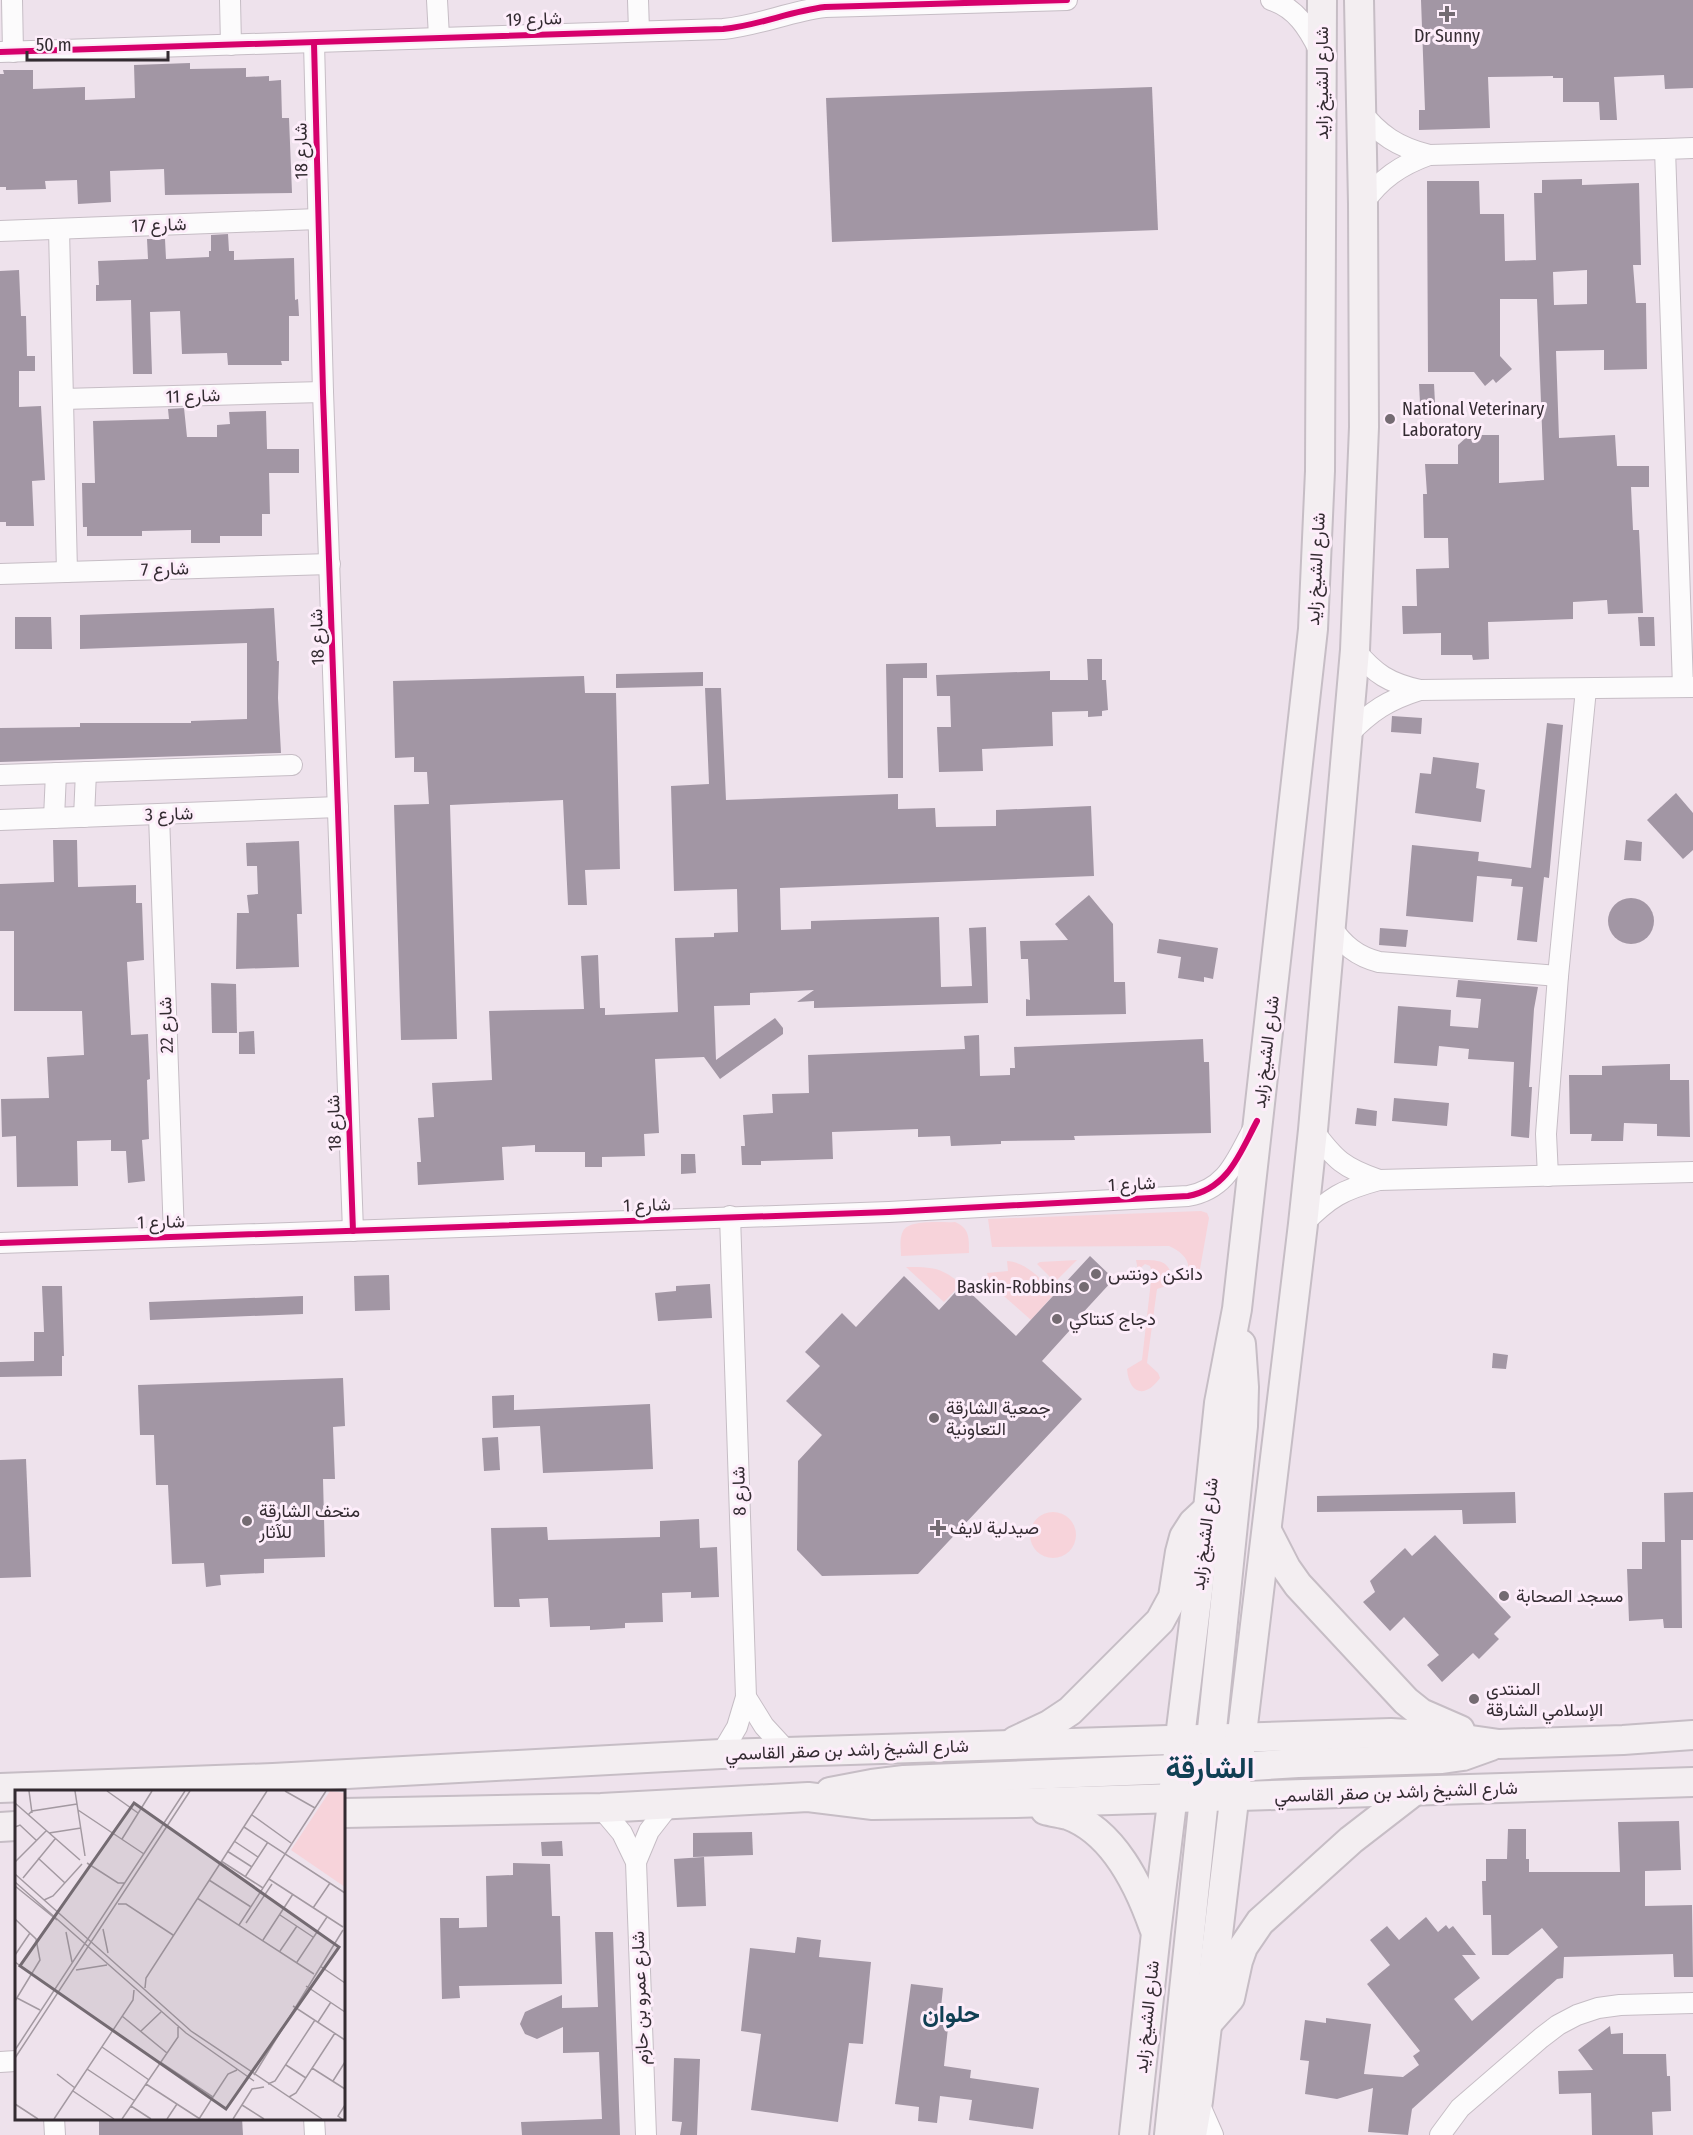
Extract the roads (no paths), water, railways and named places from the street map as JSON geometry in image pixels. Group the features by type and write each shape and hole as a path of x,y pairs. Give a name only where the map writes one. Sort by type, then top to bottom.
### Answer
{"main road":[{"name":"شارع الشيخ زايد","path":"1180,1740 1219,1403 1237,1309 1313,629 1320,471 1322,0"},
{"name":"شارع الشيخ زايد","path":"1212,1764 1245,1710 1313,1130 1348,735 1355,650 1364,427 1359,0"},
{"path":"1169,2135 1200,1831 1212,1764 1214,1705 1243,1425 1243,1367 1237,1309"},
{"path":"1003,1746 1027,1737 1070,1711 1160,1621 1173,1597 1184,1537 1193,1523 1208,1509"},
{"path":"1267,1531 1286,1568 1298,1585 1406,1701 1438,1722 1499,1744"},
{"path":"1214,1705 1225,1717 1236,1717 1245,1710"},
{"name":"شارع الشيخ راشد بن صقر القاسمي","path":"345,1813 602,1808 808,1797 873,1805 1016,1803 1170,1812 1212,1764 1391,1733 1443,1736 1499,1744 1693,1736"},
{"name":"شارع الشيخ راشد بن صقر القاسمي","path":"0,1788 122,1787 787,1751 1180,1740 1212,1764 1234,1797 1693,1782"},
{"path":"808,1797 904,1780 1212,1764"},
{"path":"1208,2024 1230,1998 1241,1954 1260,1922 1351,1840 1413,1792"},
{"path":"1192,2135 1208,2024 1234,1797"},
{"path":"1016,1803 1068,1815 1081,1821 1098,1834 1125,1865 1136,1882 1156,1933"},
{"name":"شارع الشيخ زايد","path":"1134,2135 1170,1812"},
{"path":"1170,1812 1195,1823 1200,1831"},
{"path":"0,1827 15,1826"}],"street":[{"path":"7,52 12,0"},
{"path":"230,0 231,45"},
{"path":"437,0 439,37"},
{"path":"638,0 639,31"},
{"name":"شارع 19","path":"7,52 739,28 770,21 798,11 825,7 1067,0"},
{"path":"1271,0 1282,4 1298,16 1310,32 1323,57"},
{"name":"شارع 18","path":"314,43 323,392 353,1231"},
{"path":"1360,110 1377,130 1397,145 1429,155 1693,148"},
{"path":"1355,650 1383,678 1420,690 1688,687 1665,149"},
{"path":"1363,204 1371,192 1390,174 1429,155"},
{"name":"شارع 17","path":"0,231 318,219"},
{"path":"59,229 67,572"},
{"name":"شارع 11","path":"63,399 323,392"},
{"name":"شارع 7","path":"0,574 330,564"},
{"path":"1548,1176 1546,1134 1558,976 1586,689"},
{"path":"1348,735 1386,702 1420,690"},
{"path":"0,775 292,765"},
{"path":"84,817 86,772"},
{"path":"54,818 56,773"},
{"name":"شارع 3","path":"0,820 338,807"},
{"name":"شارع 22","path":"159,815 174,1236"},
{"path":"1330,927 1358,955 1379,962 1558,976"},
{"name":"شارع 1","path":"0,1243 889,1212 1198,1194 1208,1191 1230,1171 1257,1121"},
{"path":"1313,1130 1341,1163 1357,1173 1379,1180"},
{"path":"1303,1224 1335,1195 1379,1180 1693,1172"},
{"name":"شارع 8","path":"730,1216 746,1697 764,1726 787,1751"},
{"path":"721,1754 737,1727 746,1697"},
{"name":"شارع عمرو بن حازم","path":"636,1862 649,1831 670,1804"},
{"name":"شارع عمرو بن حازم","path":"602,1808 622,1833 636,1862 646,2135"},
{"path":"1440,2135 1460,2108 1541,2038 1558,2025 1577,2015 1598,2008 1620,2005 1693,2003"},
{"path":"0,2062 15,2061"},
{"path":"1198,2101 1213,2135"},
{"path":"54,2120 55,2135"},
{"path":"314,2120 315,2135"}],"place":[{"name":"Dr Sunny","path":"1447,14"},
{"name":"National Veterinary Laboratory","path":"1390,419"},
{"name":"دانكن دونتس","path":"1096,1274"},
{"name":"Baskin-Robbins","path":"1084,1287"},
{"name":"دجاج كنتاكي","path":"1057,1319"},
{"name":"جمعية الشارقة التعاونية","path":"934,1418"},
{"name":"متحف الشارقة للآثار","path":"247,1521"},
{"name":"صيدلية لايف","path":"938,1528"},
{"name":"مسجد الصحابة","path":"1504,1596"},
{"name":"المنتدى الإسلامي الشارقة","path":"1474,1699"}],"district":[{"name":"الشارقة","path":"1210,1768"},
{"name":"حلوان","path":"951,2014"}]}
